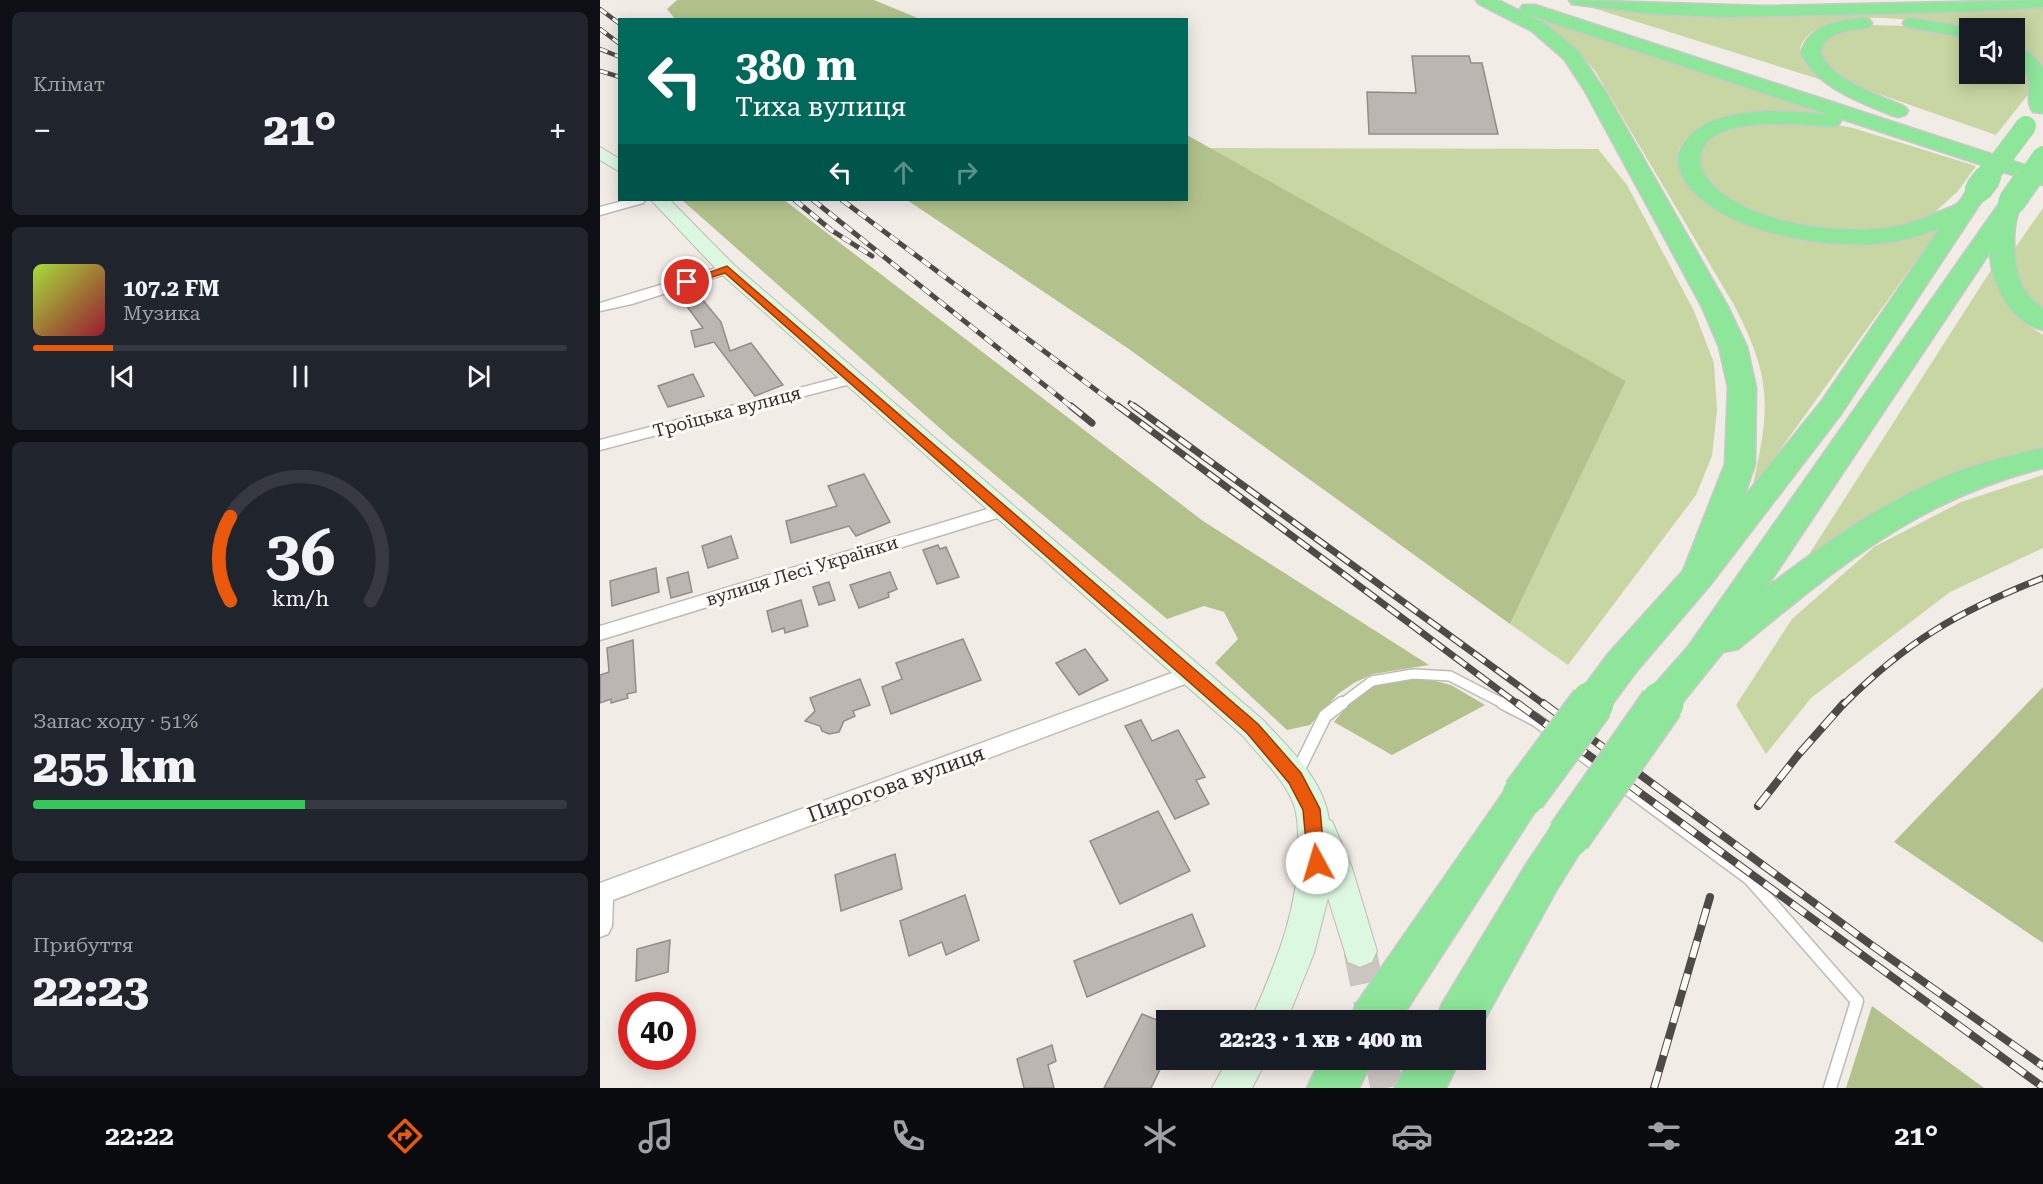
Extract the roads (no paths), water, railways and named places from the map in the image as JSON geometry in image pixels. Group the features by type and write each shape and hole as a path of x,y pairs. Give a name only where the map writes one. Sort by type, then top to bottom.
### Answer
{"highway":[{"path":"1485,0 1538,27 1559,42 1577,63 1715,307 1733,347 1742,387 1740,464 1698,576"},
{"path":"1503,0 1915,128 2043,161"},
{"path":"1543,0 1915,128 2043,178"},
{"path":"1578,0 1654,10 1716,13 2043,2"},
{"path":"1915,128 1830,77 1813,63 1809,56 1812,43 1829,30 1871,22 1918,24 1959,31"},
{"path":"1380,1010 1524,795 1622,663 1698,576 1831,408 1973,199 2041,106 2041,83 2038,73 2025,59"},
{"path":"1915,128 1819,119 1768,117 1746,120 1725,124 1708,131 1696,140 1689,152 1689,165 1695,178 1723,204 1754,219 1814,234 1854,238 1916,230 1973,199"},
{"path":"1465,1010 1542,876 1569,836 1669,693 1700,658 2043,156"},
{"path":"2007,209 2002,258 2004,277 2014,296 2043,322"},
{"path":"1700,658 1835,552 1883,520 1932,494 1978,476 2043,458"},
{"path":"1331,1088 1342,1070"},
{"path":"1419,1088 1430,1070"}],"street":[{"path":"600,152 618,166"},
{"path":"600,211 635,201"},
{"path":"661,201 727,269 1252,728 1295,778 1311,809 1336,868 1360,951"},
{"path":"600,307 627,301 727,269"},
{"name":"Троїцька вулиця","path":"600,445 853,379"},
{"name":"вулиця Лесі Українки","path":"600,633 1004,510"},
{"name":"Пирогова вулиця","path":"601,893 1191,674"},
{"path":"1274,1010 1292,973 1309,916 1317,863 1311,809"},
{"path":"600,926 601,893"},
{"path":"1231,1088 1242,1070"}],"lane":[{"path":"1295,778 1325,716 1372,681 1413,674 1450,676 1536,720 1750,879 1857,1001 1830,1088"}],"tunnel":[{"path":"1360,951 1372,1010"},
{"path":"1383,1070 1387,1088"}],"railway":[{"path":"600,9 618,22"},
{"path":"600,29 618,42"},
{"path":"600,49 618,56"},
{"path":"600,71 618,76"},
{"path":"796,201 831,230 872,256"},
{"path":"814,201 1073,408"},
{"path":"843,201 1120,408"},
{"path":"1130,403 1136,408"},
{"path":"1071,406 1092,423"},
{"path":"1118,406 1519,705"},
{"path":"1134,406 1545,705"},
{"path":"1843,705 1912,645 1985,603 2043,578"},
{"path":"1517,703 2043,1087"},
{"path":"1543,703 1870,944 2043,1066"},
{"path":"1758,806 1798,755 1844,703"},
{"path":"1654,1088 1710,897"}]}
